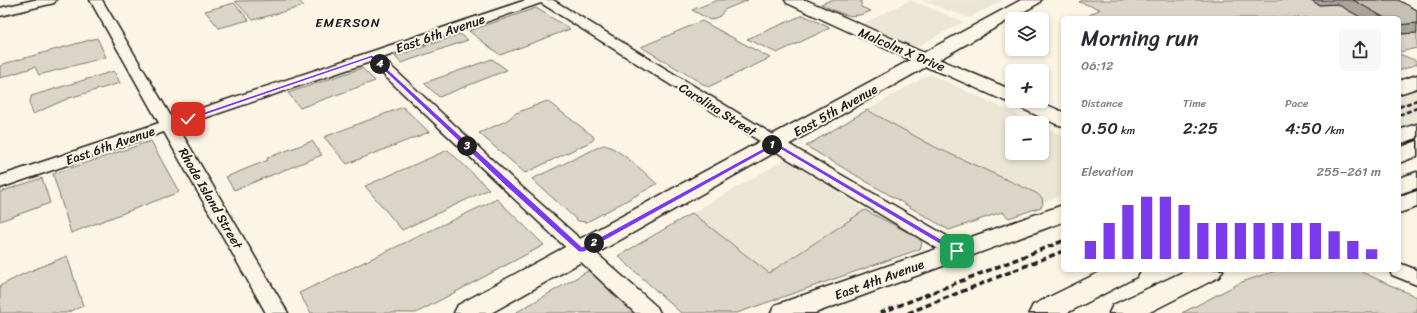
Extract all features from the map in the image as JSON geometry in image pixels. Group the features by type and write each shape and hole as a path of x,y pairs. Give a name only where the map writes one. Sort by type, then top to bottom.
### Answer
{"main road":[{"name":"Malcolm X Drive","path":"793,0 925,60 1005,94"},
{"name":"East 5th Avenue","path":"468,313 775,144 1029,1"},
{"path":"1401,87 1417,81"},
{"path":"1036,108 1061,119"},
{"path":"1401,137 1417,130"},
{"path":"1401,155 1417,148"},
{"path":"1401,186 1417,179"},
{"path":"1401,204 1417,199"},
{"name":"East 4th Avenue","path":"784,313 1061,214"},
{"path":"1043,313 1123,272"},
{"path":"1122,313 1206,272"}],"street":[{"path":"0,12 50,0"},
{"name":"Rhode Island Street","path":"96,0 277,313"},
{"name":"East 6th Avenue","path":"0,182 538,0"},
{"name":"Carolina Street","path":"544,0 775,144 957,251"},
{"path":"372,56 509,185 649,313"},
{"path":"1401,271 1417,278"}],"shaded area":[{"path":"298,0 304,6 253,20 235,1"},
{"path":"718,0 748,0 724,10 720,16 710,20 692,10"},
{"path":"831,0 862,0 861,7 871,11 864,14 851,16 840,13 821,4"},
{"path":"910,0 963,22 916,47 863,24"},
{"path":"921,0 1003,0 969,18"},
{"path":"1083,0 1311,0 1319,5 1337,4 1358,16 1088,16 1100,9 1079,2"},
{"path":"234,3 249,20 219,28 205,11"},
{"path":"536,8 570,29 500,55 469,31"},
{"path":"803,15 830,28 777,53 747,39"},
{"path":"702,21 770,58 708,87 641,47"},
{"path":"1417,33 1417,48 1401,52 1401,34"},
{"path":"460,34 468,40 401,63 395,57"},
{"path":"97,38 106,57 39,75 35,67 0,78 0,66 3,64"},
{"path":"1401,55 1417,61 1417,64 1401,70"},
{"path":"492,59 507,70 439,97 424,83"},
{"path":"362,68 375,81 300,108 288,93"},
{"path":"114,71 120,83 69,98 33,114 29,102 31,96"},
{"path":"930,74 1020,116 1005,116 1005,160 1049,160 1049,129 1061,135 1061,196 1044,202 1036,193 935,147 867,110"},
{"path":"1417,90 1417,122 1401,129 1401,96"},
{"path":"547,101 594,138 592,141 525,173 479,133 506,121 516,113"},
{"path":"403,107 429,132 347,164 324,137"},
{"path":"867,110 935,147 1036,193 1042,198 1043,204 1041,207 1009,218 1002,212 949,230 806,146"},
{"path":"151,141 179,192 71,233 53,174"},
{"path":"312,141 322,155 234,190 226,177 268,160 267,158"},
{"path":"603,145 616,150 623,155 657,184 587,222 578,221 532,179"},
{"path":"448,150 489,189 402,230 365,186"},
{"path":"786,159 865,210 769,273 692,213"},
{"path":"42,178 50,203 0,221 0,192"},
{"path":"497,199 544,245 416,313 311,313 299,293"},
{"path":"865,210 919,238 922,243 920,249 737,313 681,313 618,256 692,213 769,273"},
{"path":"67,256 83,306 66,313 0,313 0,286 23,274"},
{"path":"588,271 638,313 515,313"},
{"path":"1272,272 1361,272 1417,297 1417,313 1182,313 1242,282"}],"building":[{"path":"1353,0 1398,0 1417,10 1417,23 1401,25 1401,16 1381,16"}],"railway":[{"path":"1401,106 1417,100"},
{"path":"1401,114 1417,108"},
{"path":"880,313 1061,242"},
{"path":"908,313 1061,252"}],"district":[{"name":"EMERSON","path":"348,22"}],"route":[{"path":"188,119 372,56 509,185 582,251 775,144 957,251"}]}
